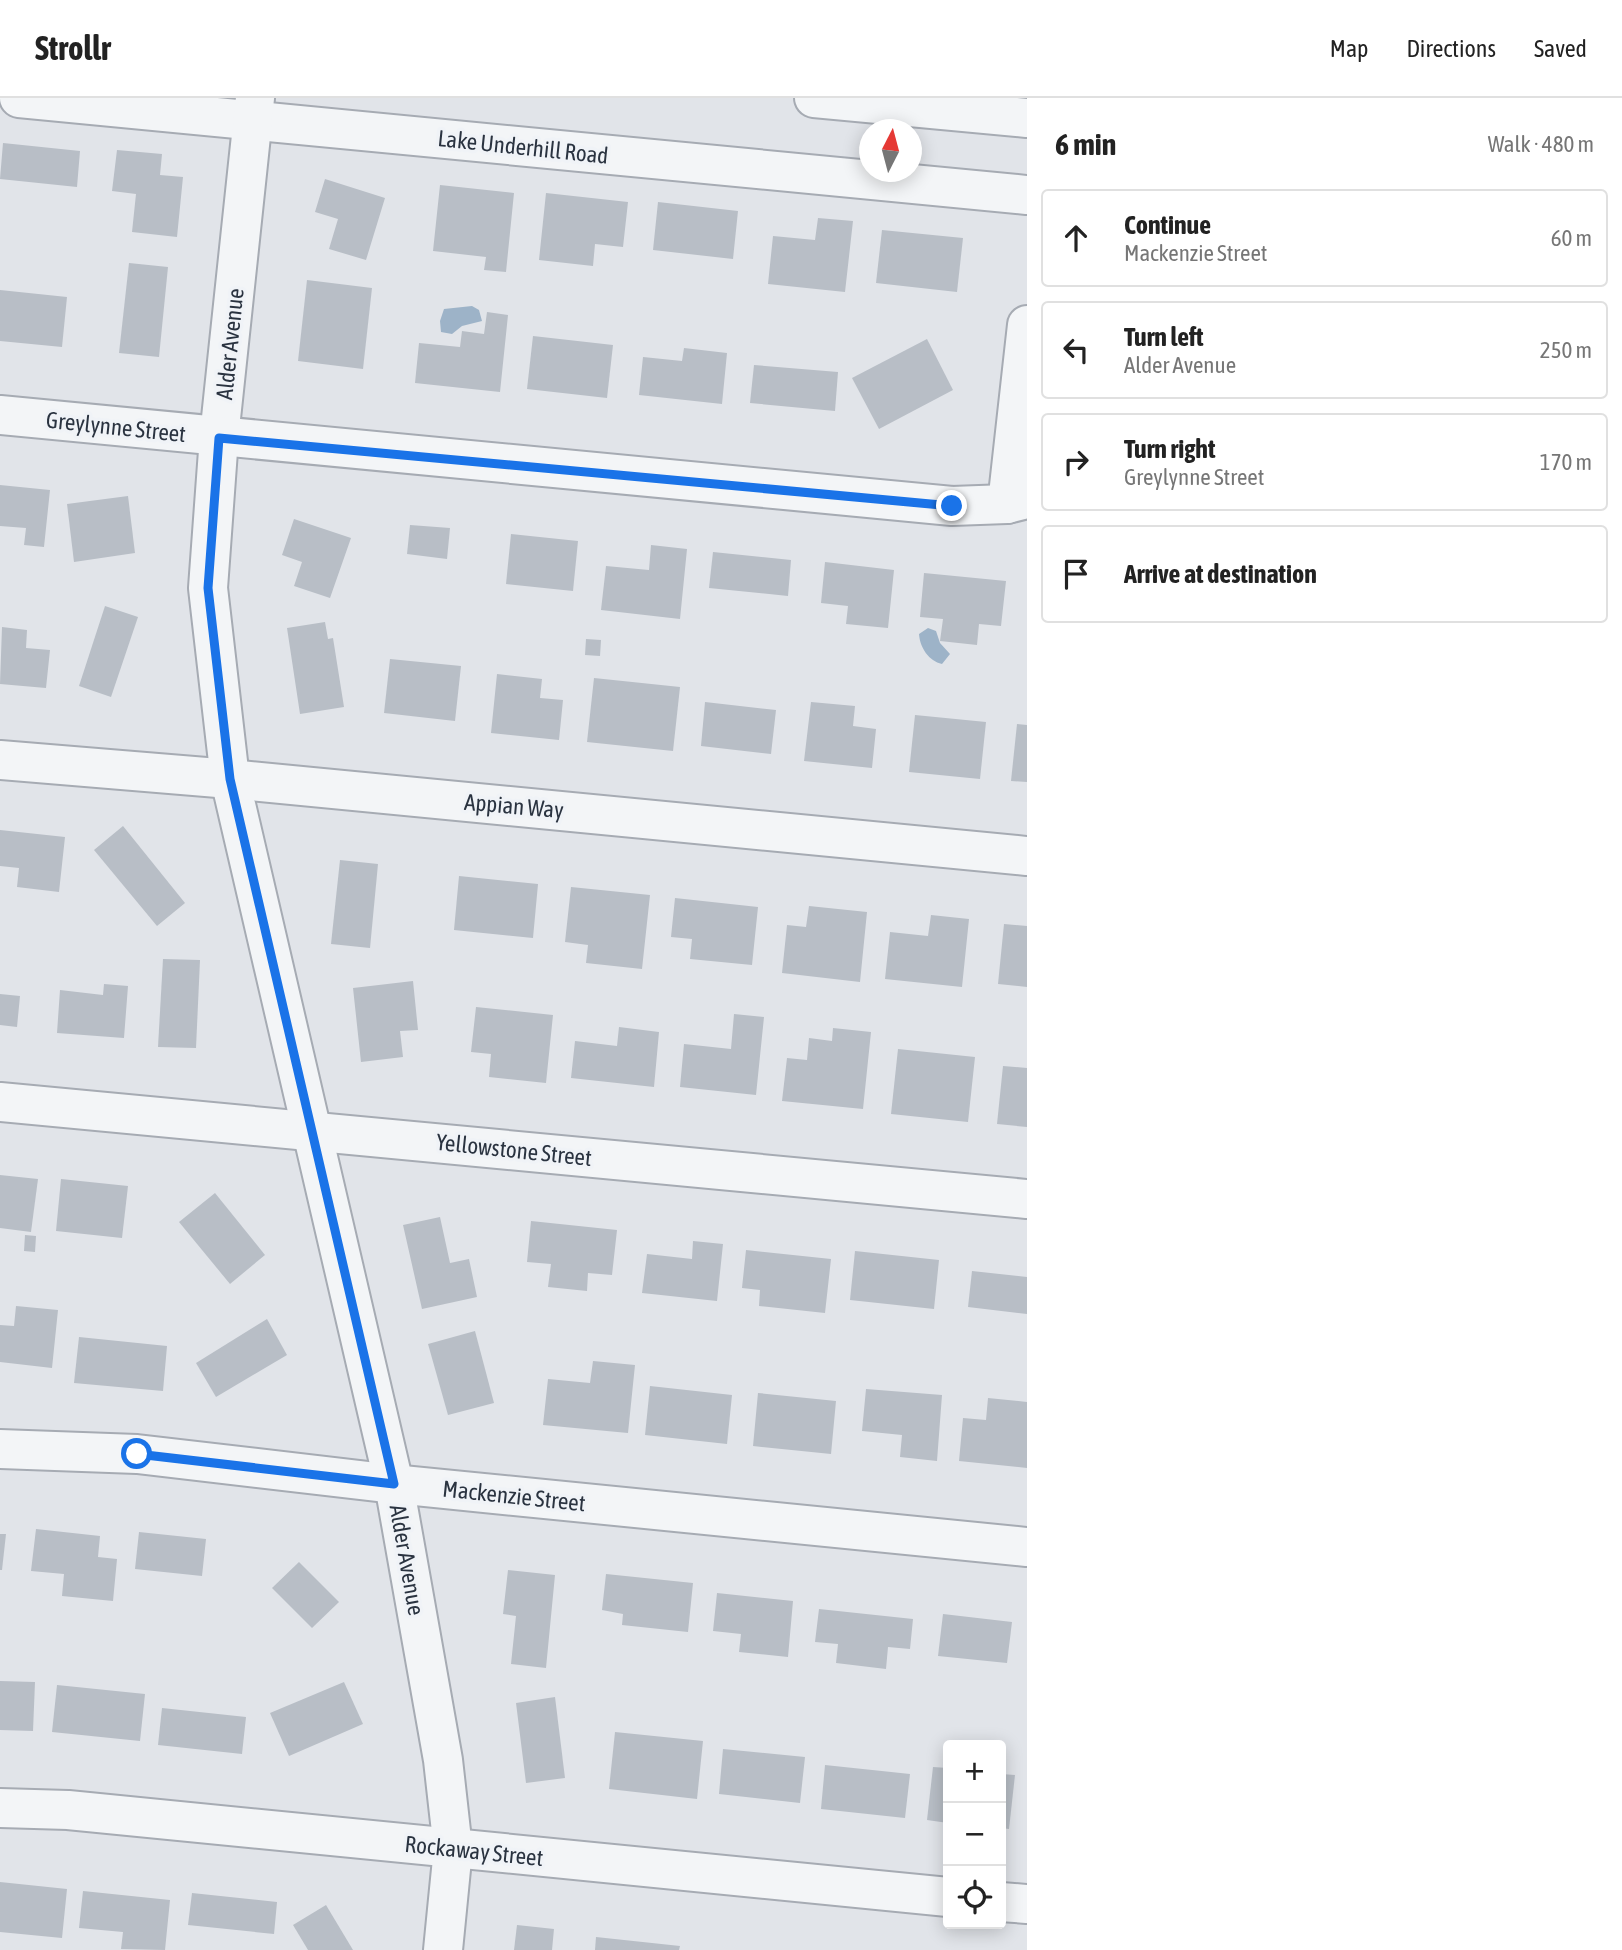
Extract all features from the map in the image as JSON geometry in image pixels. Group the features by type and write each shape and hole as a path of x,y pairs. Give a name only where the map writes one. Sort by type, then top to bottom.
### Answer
{"street":[{"name":"Lake Underhill Road","path":"19,98 254,109 1027,195"},
{"path":"814,98 1027,118"},
{"name":"Alder Avenue","path":"254,109 219,438 208,588 230,779 394,1484 443,1760 453,1849 443,1950"},
{"path":"1017,502 1027,325"},
{"name":"Greylynne Street","path":"0,415 952,506 1017,502"},
{"name":"Appian Way","path":"0,760 230,779 1027,856"},
{"name":"Yellowstone Street","path":"0,1102 1027,1199"},
{"name":"Mackenzie Street","path":"0,1449 137,1454 394,1484 1027,1546"},
{"name":"Rockaway Street","path":"0,1808 68,1810 943,1897"},
{"path":"1006,1902 1027,1904"}],"water":[{"path":"472,306 479,310 482,321 462,326 452,334 441,332 440,321 444,309"},
{"path":"928,628 936,631 940,643 950,654 942,664 929,657 921,644 919,634"}],"building":[{"path":"3,143 80,151 77,187 0,179"},
{"path":"117,150 162,154 160,175 183,177 177,237 132,232 136,194 112,191"},
{"path":"325,179 385,198 366,260 329,249 338,219 315,212"},
{"path":"440,185 514,193 506,272 484,270 486,257 433,251"},
{"path":"546,193 628,202 623,247 595,244 593,266 539,260"},
{"path":"658,202 738,211 733,259 653,250"},
{"path":"818,218 853,221 845,292 768,284 773,236 815,240"},
{"path":"882,230 963,238 957,292 876,283"},
{"path":"129,263 168,267 159,357 119,353"},
{"path":"307,280 372,288 363,369 298,361"},
{"path":"0,290 67,297 62,347 0,341"},
{"path":"487,312 508,315 500,392 415,383 419,343 460,347 462,331 484,334"},
{"path":"533,336 613,345 607,398 527,389"},
{"path":"927,339 953,390 879,429 852,378"},
{"path":"684,348 727,353 722,404 639,395 643,357 682,361"},
{"path":"754,365 838,372 835,411 750,403"},
{"path":"0,485 50,490 44,547 24,545 26,528 0,526"},
{"path":"128,496 135,553 74,562 67,504"},
{"path":"294,519 351,538 330,598 294,586 302,562 282,555"},
{"path":"410,525 450,528 447,559 407,554"},
{"path":"511,534 578,541 573,591 506,584"},
{"path":"651,545 687,549 680,619 601,610 606,566 649,570"},
{"path":"713,552 791,560 788,596 709,588"},
{"path":"825,562 894,570 888,628 846,624 848,606 821,603"},
{"path":"924,573 1006,581 1001,626 979,624 977,645 940,641 943,619 920,617"},
{"path":"105,606 138,617 111,697 79,686"},
{"path":"325,622 328,639 333,638 344,707 300,714 287,628"},
{"path":"2,627 27,630 26,648 50,650 46,688 0,684"},
{"path":"586,639 601,640 600,656 585,655"},
{"path":"390,659 461,666 455,721 384,713"},
{"path":"497,674 542,679 540,698 563,700 559,740 491,733"},
{"path":"594,678 680,687 673,751 587,742"},
{"path":"705,702 776,710 771,754 701,746"},
{"path":"811,702 855,706 853,726 876,729 872,768 804,761"},
{"path":"915,715 986,722 980,779 909,772"},
{"path":"1017,724 1027,725 1027,782 1011,781"},
{"path":"123,826 185,903 157,926 94,850"},
{"path":"0,830 65,837 59,892 17,887 19,868 0,866"},
{"path":"340,860 378,864 370,948 331,944"},
{"path":"459,876 538,884 533,938 454,930"},
{"path":"571,887 650,895 642,969 586,963 588,945 565,942"},
{"path":"675,898 758,907 752,965 690,959 692,939 671,937"},
{"path":"809,906 867,912 860,982 782,973 787,925 806,927"},
{"path":"931,915 969,919 962,987 885,979 890,932 928,936"},
{"path":"1004,924 1027,926 1027,987 998,984"},
{"path":"163,959 200,960 196,1048 158,1047"},
{"path":"413,981 418,1030 400,1031 403,1057 361,1062 353,988"},
{"path":"104,984 128,986 124,1038 57,1033 60,990 103,995"},
{"path":"0,994 20,996 17,1027 0,1025"},
{"path":"476,1007 553,1015 546,1083 489,1077 491,1054 471,1052"},
{"path":"734,1014 764,1017 756,1095 680,1087 684,1044 731,1049"},
{"path":"619,1027 659,1032 654,1087 571,1078 575,1041 617,1046"},
{"path":"833,1028 871,1032 863,1109 782,1101 787,1058 807,1060 809,1038 832,1041"},
{"path":"898,1049 975,1057 968,1122 891,1114"},
{"path":"1003,1066 1027,1068 1027,1127 997,1124"},
{"path":"0,1175 38,1179 31,1232 0,1228"},
{"path":"61,1179 128,1186 122,1238 56,1231"},
{"path":"215,1193 265,1255 230,1284 179,1222"},
{"path":"440,1217 450,1263 469,1259 477,1297 422,1309 403,1225"},
{"path":"531,1221 617,1230 612,1275 588,1273 587,1291 548,1287 551,1264 527,1262"},
{"path":"25,1235 36,1236 35,1252 24,1251"},
{"path":"693,1241 723,1244 717,1301 642,1293 647,1254 692,1259"},
{"path":"746,1250 831,1259 825,1313 759,1306 760,1290 742,1288"},
{"path":"855,1251 939,1260 934,1309 850,1300"},
{"path":"972,1271 1027,1277 1027,1314 968,1307"},
{"path":"16,1306 58,1310 52,1368 0,1362 0,1325 14,1326"},
{"path":"267,1319 287,1355 216,1397 196,1363"},
{"path":"475,1331 494,1403 448,1415 428,1344"},
{"path":"79,1337 167,1346 163,1391 74,1383"},
{"path":"593,1361 635,1365 628,1433 543,1425 548,1379 590,1383"},
{"path":"650,1386 732,1395 727,1444 645,1435"},
{"path":"866,1389 942,1395 937,1461 900,1457 902,1435 862,1431"},
{"path":"758,1393 836,1401 831,1454 753,1446"},
{"path":"988,1398 1027,1402 1027,1468 959,1461 963,1418 986,1420"},
{"path":"36,1529 100,1536 98,1557 117,1559 113,1601 62,1596 64,1574 31,1571"},
{"path":"139,1532 206,1539 202,1576 135,1569"},
{"path":"0,1534 6,1534 2,1570 0,1570"},
{"path":"299,1562 339,1602 312,1628 272,1588"},
{"path":"508,1570 555,1575 546,1668 511,1664 516,1616 503,1614"},
{"path":"606,1574 693,1583 688,1632 622,1625 623,1614 602,1610"},
{"path":"717,1593 793,1601 788,1657 739,1652 741,1634 713,1631"},
{"path":"819,1609 913,1619 910,1649 888,1647 886,1669 836,1663 838,1644 815,1642"},
{"path":"943,1614 1012,1622 1007,1663 938,1656"},
{"path":"0,1681 35,1682 33,1731 0,1730"},
{"path":"344,1682 363,1724 289,1756 270,1713"},
{"path":"57,1685 145,1694 140,1741 52,1732"},
{"path":"555,1697 565,1778 526,1783 516,1703"},
{"path":"162,1708 246,1717 242,1754 158,1745"},
{"path":"615,1732 703,1741 697,1799 609,1789"},
{"path":"723,1749 805,1757 800,1803 719,1794"},
{"path":"825,1765 910,1774 905,1818 821,1809"},
{"path":"933,1767 943,1768 943,1822 927,1820"},
{"path":"1006,1774 1015,1775 1009,1829 1006,1829"},
{"path":"0,1882 67,1889 62,1938 0,1932"},
{"path":"83,1891 170,1900 165,1950 121,1949 123,1932 79,1928"},
{"path":"192,1893 277,1902 274,1934 188,1925"},
{"path":"326,1905 353,1950 308,1950 293,1925"},
{"path":"517,1925 554,1929 552,1950 514,1950"},
{"path":"596,1937 680,1946 679,1950 595,1950"}],"route":[{"path":"137,1454 394,1484 230,779 219,703 208,588 219,438 952,506"}]}
